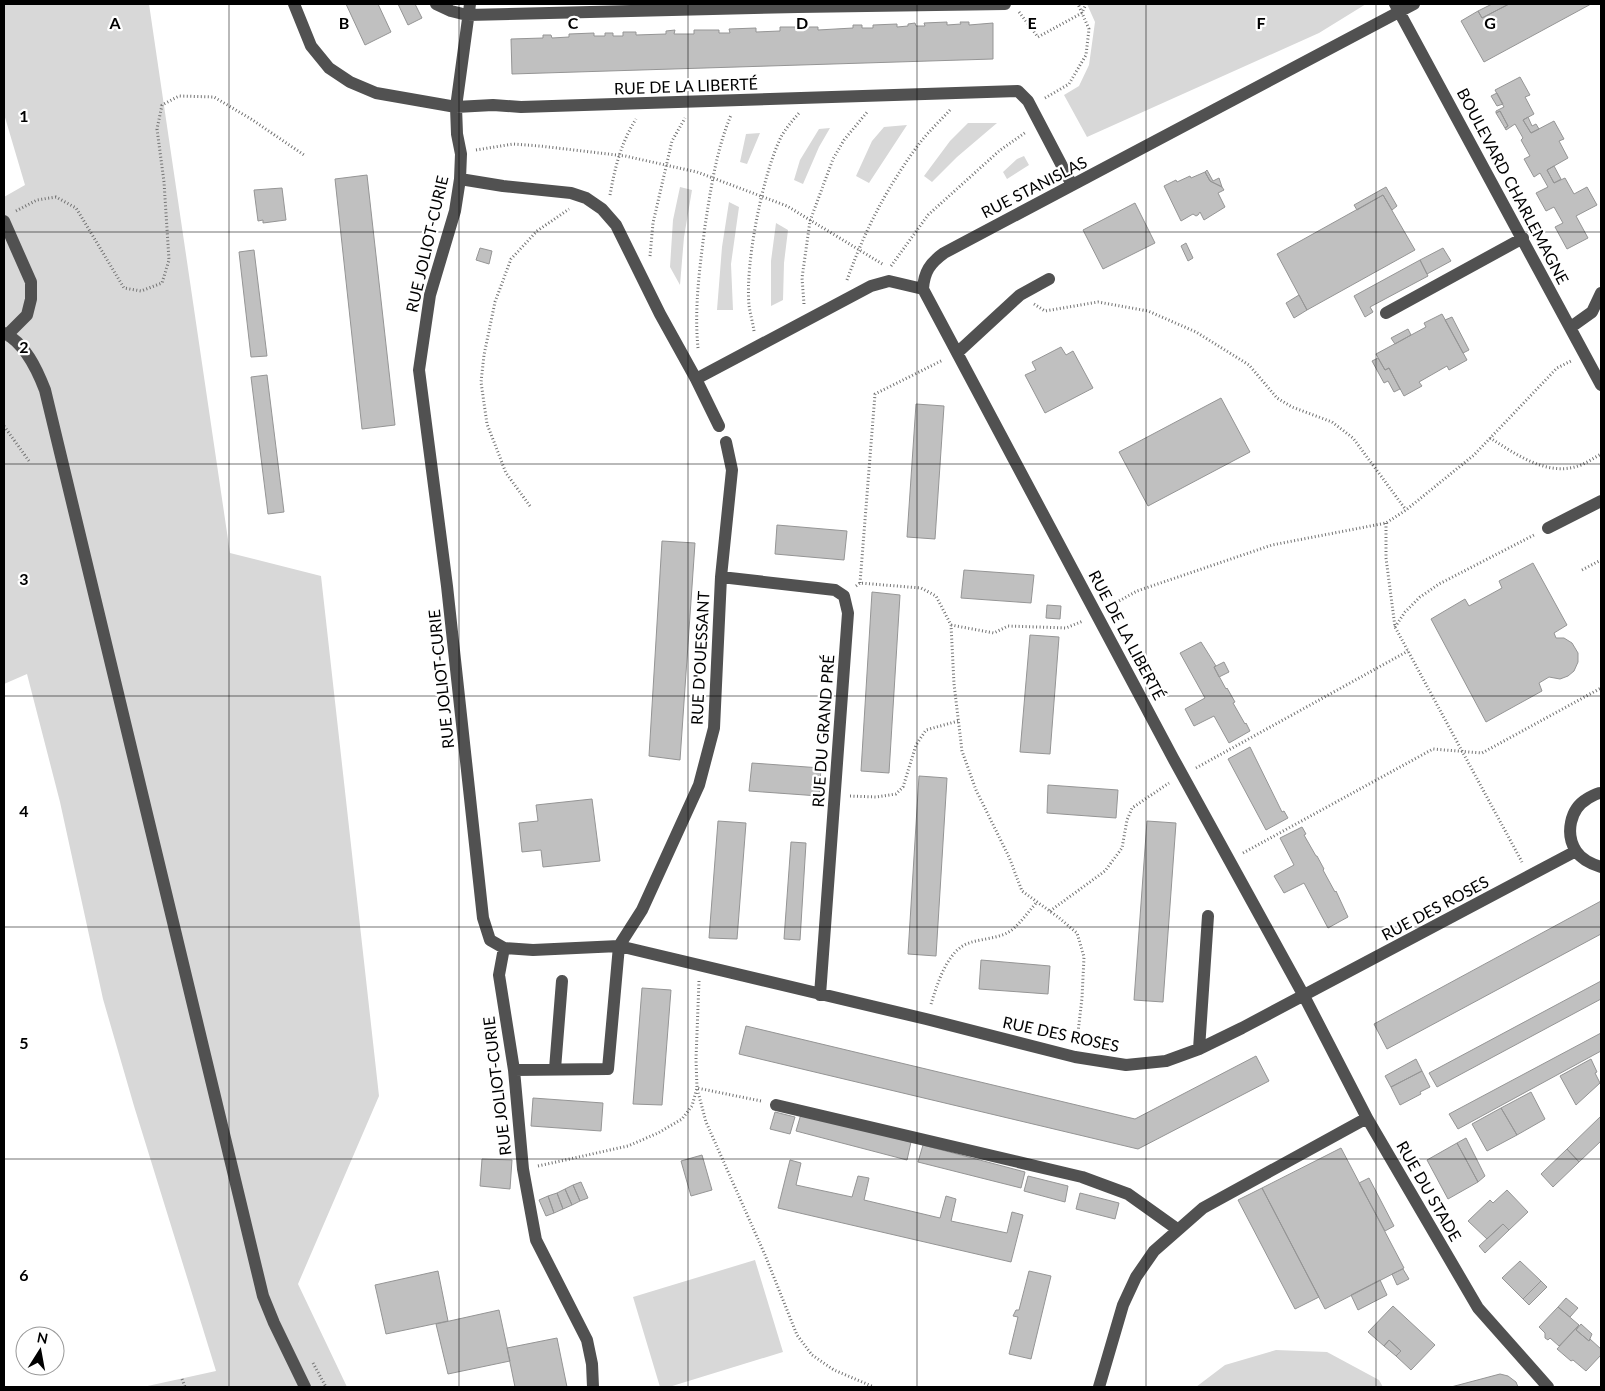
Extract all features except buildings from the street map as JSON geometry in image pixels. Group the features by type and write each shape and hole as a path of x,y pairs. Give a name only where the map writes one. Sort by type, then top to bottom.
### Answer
{"street":[{"name":"RUE DE LA LIBERTÉ","path":"294,4 311,46 329,68 350,82 376,93 456,107 1018,91 1028,101 1072,185"},
{"path":"436,4 451,12 468,9 1006,4"},
{"name":"RUE STANISLAS","path":"923,289 926,270 933,261 944,253 1398,8 1414,4"},
{"name":"BOULEVARD CHARLEMAGNE","path":"1398,8 1601,385"},
{"name":"RUE JOLIOT-CURIE","path":"468,9 456,107 457,134 461,154 460,180 455,211 430,295 419,370 448,595 483,918 490,940 504,948 498,975 514,1070 523,1169 536,1240 587,1340 592,1364 593,1387"},
{"path":"460,180 572,193 586,198 602,209 616,225 719,426"},
{"path":"8,217 31,282 31,299 27,315 6,334 22,348 37,369 45,390 263,1296 305,1387"},
{"path":"1386,313 1522,238"},
{"path":"957,353 1020,295 1048,279"},
{"path":"696,379 871,286 889,281 923,289"},
{"name":"RUE DE LA LIBERTÉ","path":"923,289 1183,775 1304,996"},
{"path":"1571,327 1592,312 1601,293"},
{"name":"RUE D'OUESSANT","path":"619,946 642,910 699,785 714,728 721,577 732,470 726,442"},
{"path":"1548,528 1601,501"},
{"path":"721,577 835,590 844,596"},
{"name":"RUE DU GRAND PRÉ","path":"820,995 848,613 844,596"},
{"path":"1601,793 1582,802 1574,813 1570,835 1576,851 1589,864 1601,867"},
{"name":"RUE DES ROSES","path":"504,948 533,950 619,946 926,1019 1075,1057 1126,1065 1166,1061 1198,1049 1304,996 1576,851"},
{"path":"1198,1049 1208,916"},
{"path":"514,1070 608,1069 619,946"},
{"path":"555,1069 562,981"},
{"name":"RUE DU STADE","path":"1304,996 1367,1118 1478,1308 1548,1387"},
{"path":"776,1104 1082,1177 1128,1194 1177,1229"},
{"path":"1099,1387 1123,1305 1136,1277 1154,1251 1202,1208 1367,1118"}],"path":[{"path":"1006,4 1017,10 1024,17 1038,37 1082,12 1086,4"},
{"path":"1040,101 1068,84 1086,56 1089,29 1078,4"},
{"path":"8,217 37,200 56,197 76,208 124,288 141,292 162,283 169,260 164,182 157,129 162,106 179,96 214,97 304,155"},
{"path":"804,305 802,278 810,220 833,160 844,140 874,104"},
{"path":"754,332 749,305 748,276 762,197 768,172 783,134 803,106"},
{"path":"698,350 696,327 700,262 712,178 723,134 734,107"},
{"path":"840,302 841,294 858,249 884,196 920,143 952,108"},
{"path":"610,198 618,156 636,117"},
{"path":"650,257 653,223 672,142 686,117"},
{"path":"461,154 513,144 618,156 696,172 787,206 890,269 928,216 999,151 1039,122"},
{"path":"530,506 506,473 487,424 482,382 484,355 495,302 510,259 537,231 586,198"},
{"path":"1020,295 1045,311 1098,302 1148,311 1196,332 1249,365 1277,398 1292,407 1332,422 1353,438 1406,510"},
{"path":"860,583 875,394 957,353"},
{"path":"951,625 994,633 1008,626 1066,628 1097,614 1137,591 1272,546 1386,523 1406,510 1474,455 1556,368 1584,354"},
{"path":"4,426 29,461"},
{"path":"1490,438 1529,462 1560,469 1579,466 1601,454"},
{"path":"1386,523 1386,558 1394,627 1530,876"},
{"path":"1394,627 1404,612 1420,597 1439,584 1548,528"},
{"path":"1582,570 1601,560"},
{"path":"844,596 860,583 921,588 936,596 951,625 954,684 962,751 976,790 1009,857 1022,891 1076,933 1084,957 1082,998 1075,1057"},
{"path":"1050,911 1104,871 1122,848 1126,820 1132,808 1183,775 1408,651"},
{"path":"1229,860 1433,749 1482,753 1601,688"},
{"path":"834,796 876,798 896,794 903,787 916,745 926,730 958,721"},
{"path":"926,1019 939,978 953,955 966,943 996,937 1012,930 1036,902"},
{"path":"699,966 697,1088 706,1122 765,1255 797,1335 812,1355 834,1370 874,1387"},
{"path":"697,1088 776,1104"},
{"path":"523,1169 628,1146 658,1133 682,1119 692,1106 697,1088"},
{"path":"182,1379 185,1387"}],"shaded area":[{"path":"4,4 149,4 230,553 321,576 379,1096 298,1284 347,1387 143,1387 216,1371 103,999 60,802 27,674 4,684 4,197 25,185 4,114"},
{"path":"1087,4 1366,4 1319,33 1087,137 1064,95 1079,86 1089,65 1095,22"},
{"path":"968,123 997,123 957,157 932,182 924,176 950,141"},
{"path":"907,125 869,183 856,176 872,141 884,127"},
{"path":"830,128 819,147 803,184 794,180 800,160 819,129"},
{"path":"760,133 747,164 740,162 746,134"},
{"path":"1024,156 1029,165 1007,179 1003,172 1017,159"},
{"path":"680,187 692,190 684,237 680,285 670,267 673,220"},
{"path":"729,202 739,207 731,264 733,310 717,310 722,247"},
{"path":"776,223 788,230 784,263 783,300 771,306 771,261"},
{"path":"755,1260 783,1352 669,1387 660,1387 633,1297"},
{"path":"1276,1350 1327,1352 1379,1380 1383,1387 1196,1387 1225,1365"}]}
